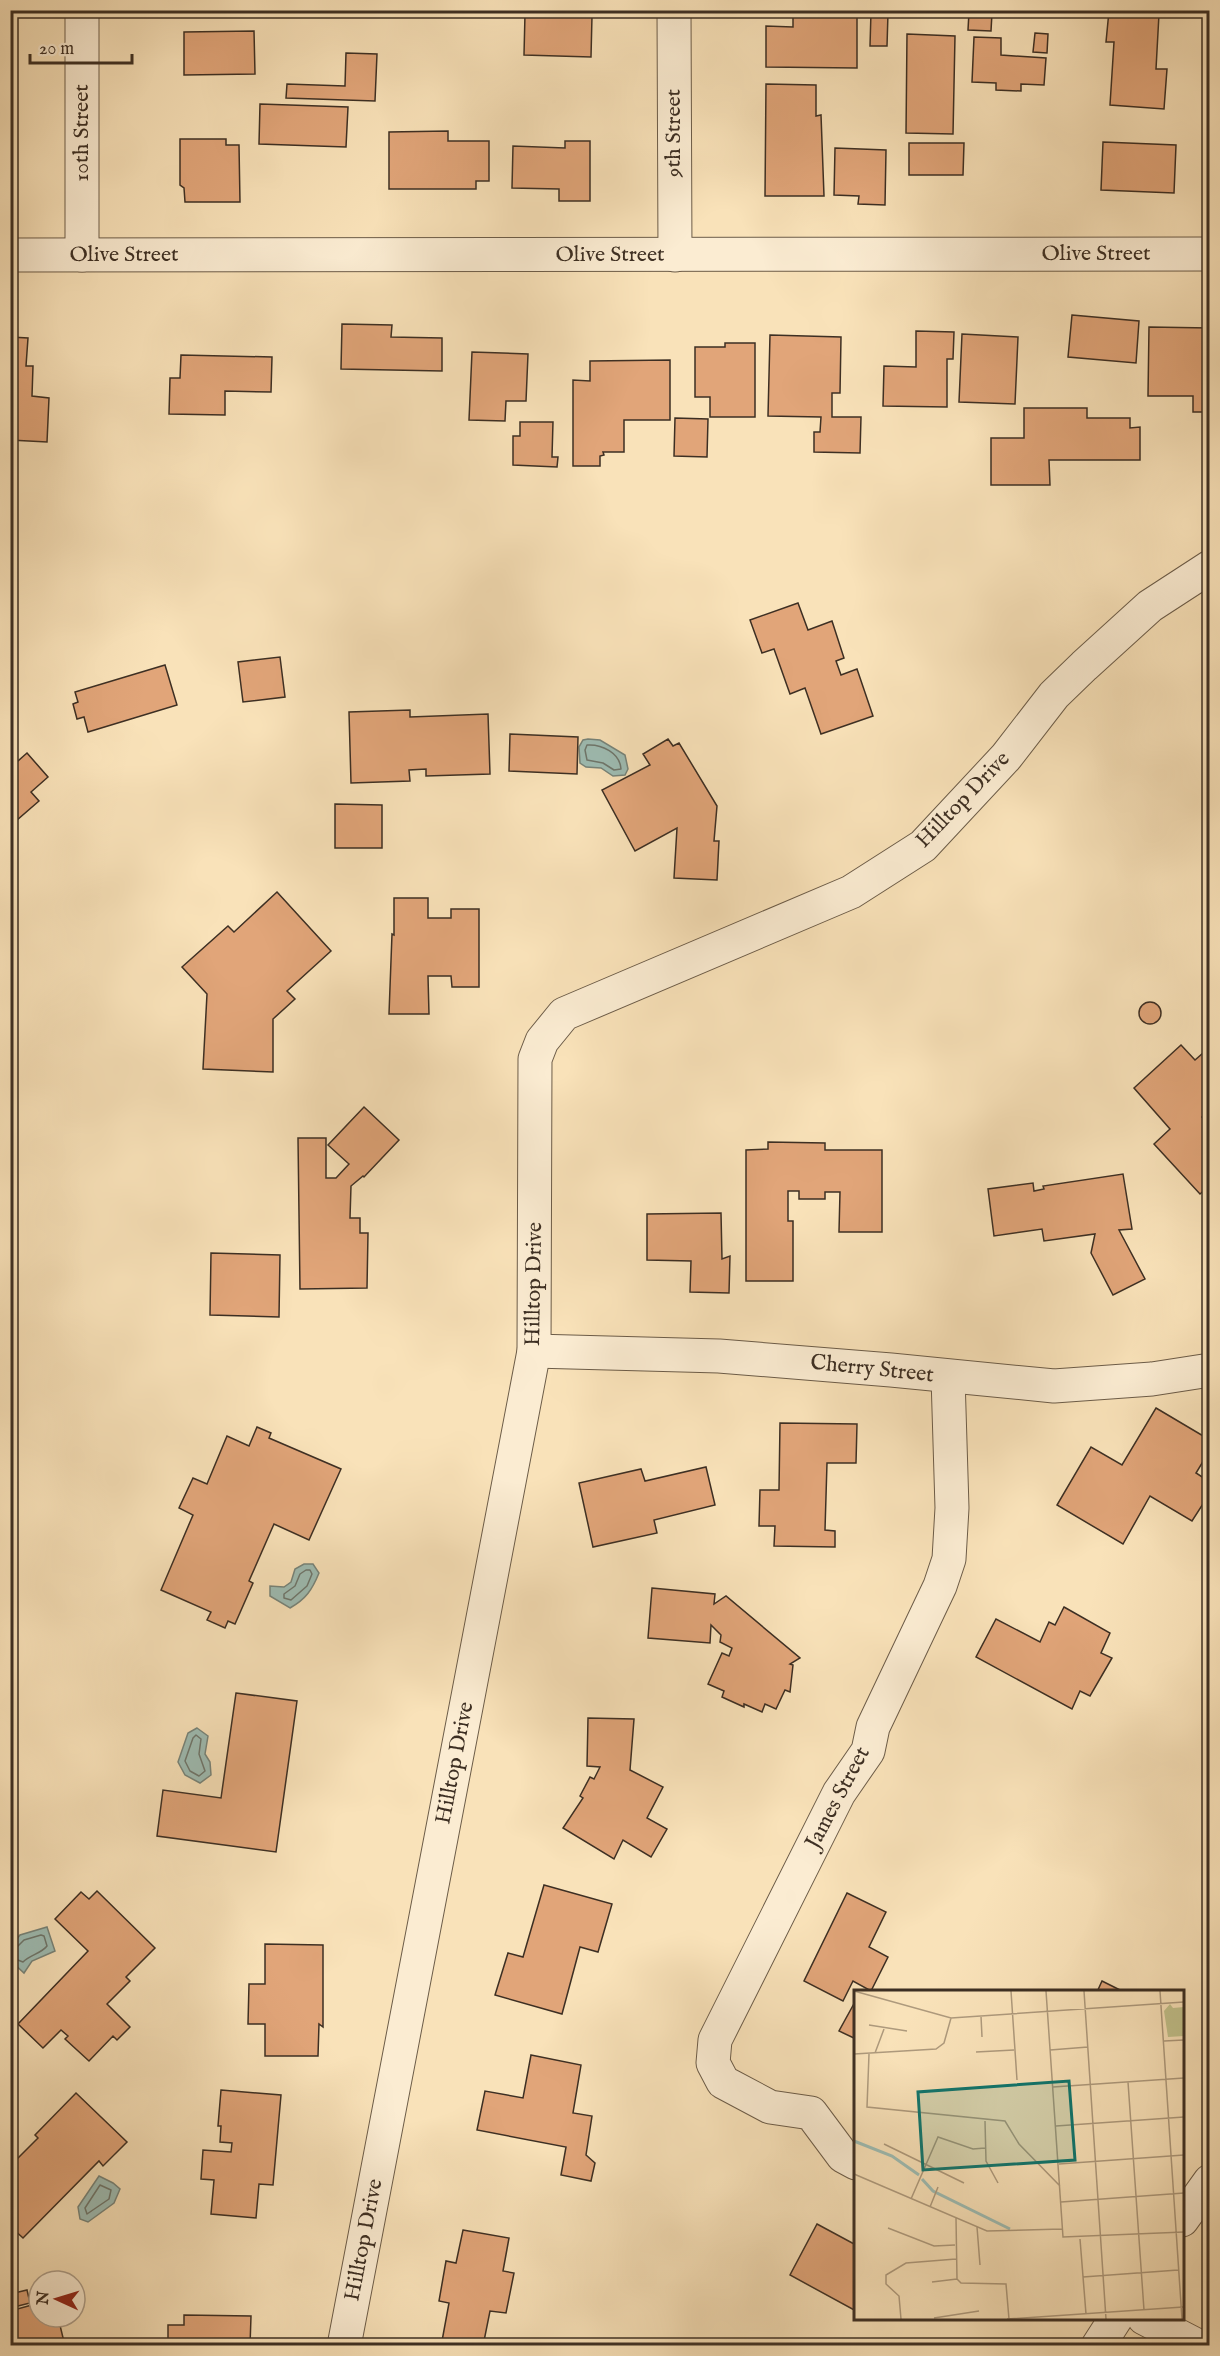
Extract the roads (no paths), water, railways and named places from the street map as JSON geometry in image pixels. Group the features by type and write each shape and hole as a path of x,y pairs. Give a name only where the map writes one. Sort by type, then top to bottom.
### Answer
{"street":[{"name":"10th Street","path":"82,10 82,255"},
{"name":"9th Street","path":"674,10 675,255"},
{"name":"Olive Street","path":"10,255 1209,254"},
{"name":"Hilltop Drive","path":"344,2346 534,1351 535,1059 542,1041 564,1014 851,892 923,846 1006,757 1054,695 1150,606 1209,567"},
{"name":"Cherry Street","path":"534,1351 719,1356 1054,1386 1152,1379 1209,1370"},
{"name":"James Street","path":"854,2162 843,2156 811,2113 770,2107 723,2082 713,2063 715,2040 839,1793 868,1751 873,1727 940,1586 949,1559 952,1508 948,1377"},
{"path":"1184,2217 1209,2181"},
{"path":"1098,2346 1115,2320"},
{"path":"1146,2320 1198,2346"}],"water":[{"path":"583,740 600,740 625,755 628,769 625,775 613,776 601,768 586,767 580,763 579,747"},
{"path":"304,1564 313,1564 319,1573 311,1589 296,1605 290,1608 270,1596 270,1586 284,1587 291,1582 295,1569"},
{"path":"197,1728 208,1736 205,1754 210,1762 211,1775 200,1783 185,1775 178,1762 188,1733"},
{"path":"47,1927 55,1951 32,1961 24,1973 11,1961 11,1946 20,1935"},
{"path":"99,2176 120,2189 114,2203 88,2222 80,2219 78,2207"}]}
